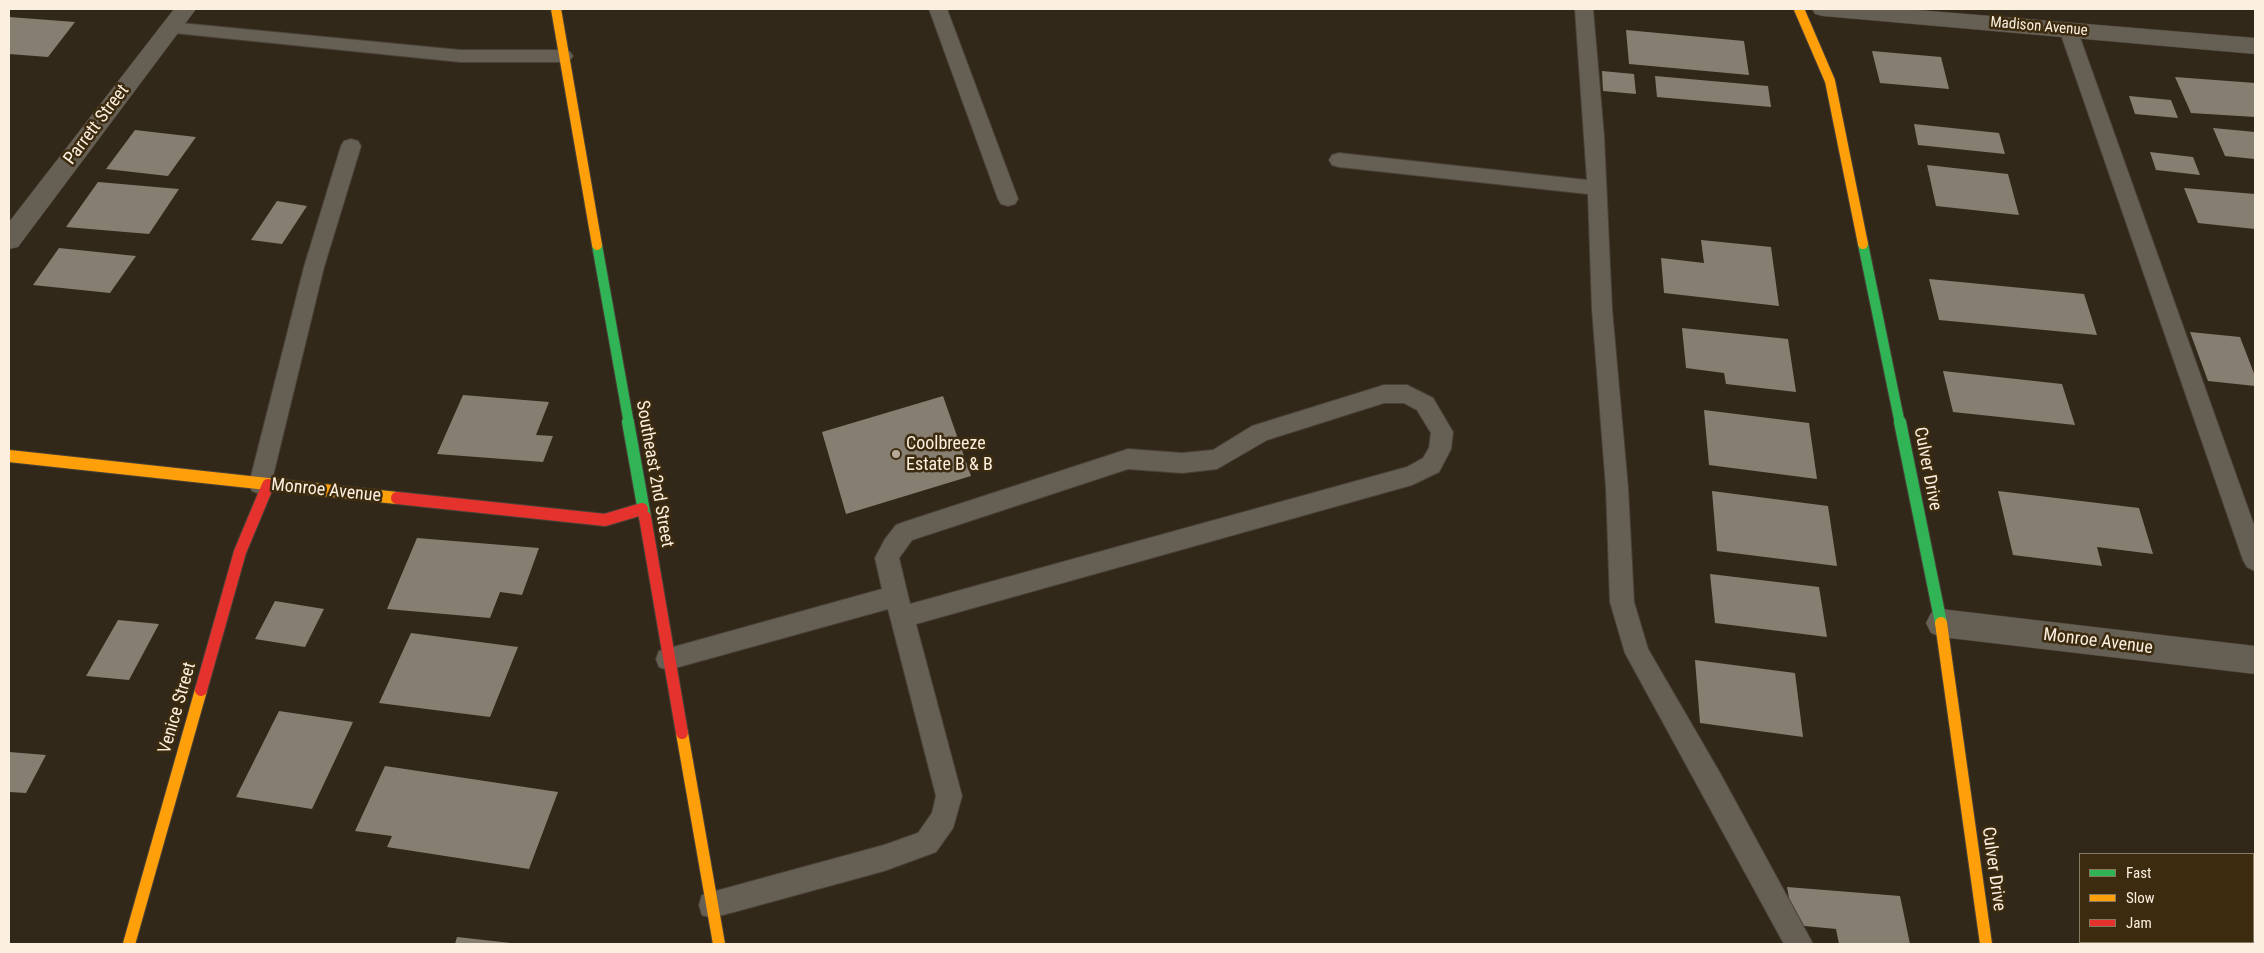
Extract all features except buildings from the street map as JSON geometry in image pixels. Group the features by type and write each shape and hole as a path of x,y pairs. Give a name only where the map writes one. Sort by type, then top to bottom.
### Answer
{"street":[{"name":"Parrett Street","path":"11,235 185,9"},
{"name":"Southeast 2nd Street","path":"556,9 718,944"},
{"name":"Culver Drive","path":"1799,9 1830,81 1941,623 1986,944"},
{"name":"Madison Avenue","path":"1823,9 2255,46"},
{"name":"Monroe Avenue","path":"9,456 605,520 642,509"},
{"name":"Venice Street","path":"129,944 240,552 264,484"},
{"name":"Monroe Avenue","path":"1941,623 2255,660"}],"lane":[{"path":"938,9 1008,199"},
{"path":"1584,9 1595,136 1602,309 1617,488 1622,602 1637,653 1711,782 1799,944"},
{"path":"170,28 460,56 564,56"},
{"path":"2068,30 2255,560"},
{"path":"264,484 314,267 351,146"},
{"path":"1339,160 1596,188"},
{"path":"668,659 899,607 1412,475 1431,465 1440,449 1442,432 1425,404 1407,394 1384,394 1260,433 1217,459 1182,463 1128,459 904,532 893,546 888,558 899,607 949,796 944,819 927,843 884,858 712,905"}],"traffic: fast":[{"path":"1863,244 1941,623"},
{"path":"597,245 645,517"}],"traffic: slow":[{"path":"556,9 597,245"},
{"path":"1799,9 1830,81 1863,244"},
{"path":"9,456 397,498"},
{"path":"1941,623 1986,944"},
{"path":"129,944 201,690"},
{"path":"682,733 719,944"}],"traffic: jam":[{"path":"201,690 240,552 268,485"},
{"path":"397,498 605,520 642,509"},
{"path":"645,517 682,733"}],"place":[{"name":"Coolbreeze Estate B & B","path":"896,454"}]}
